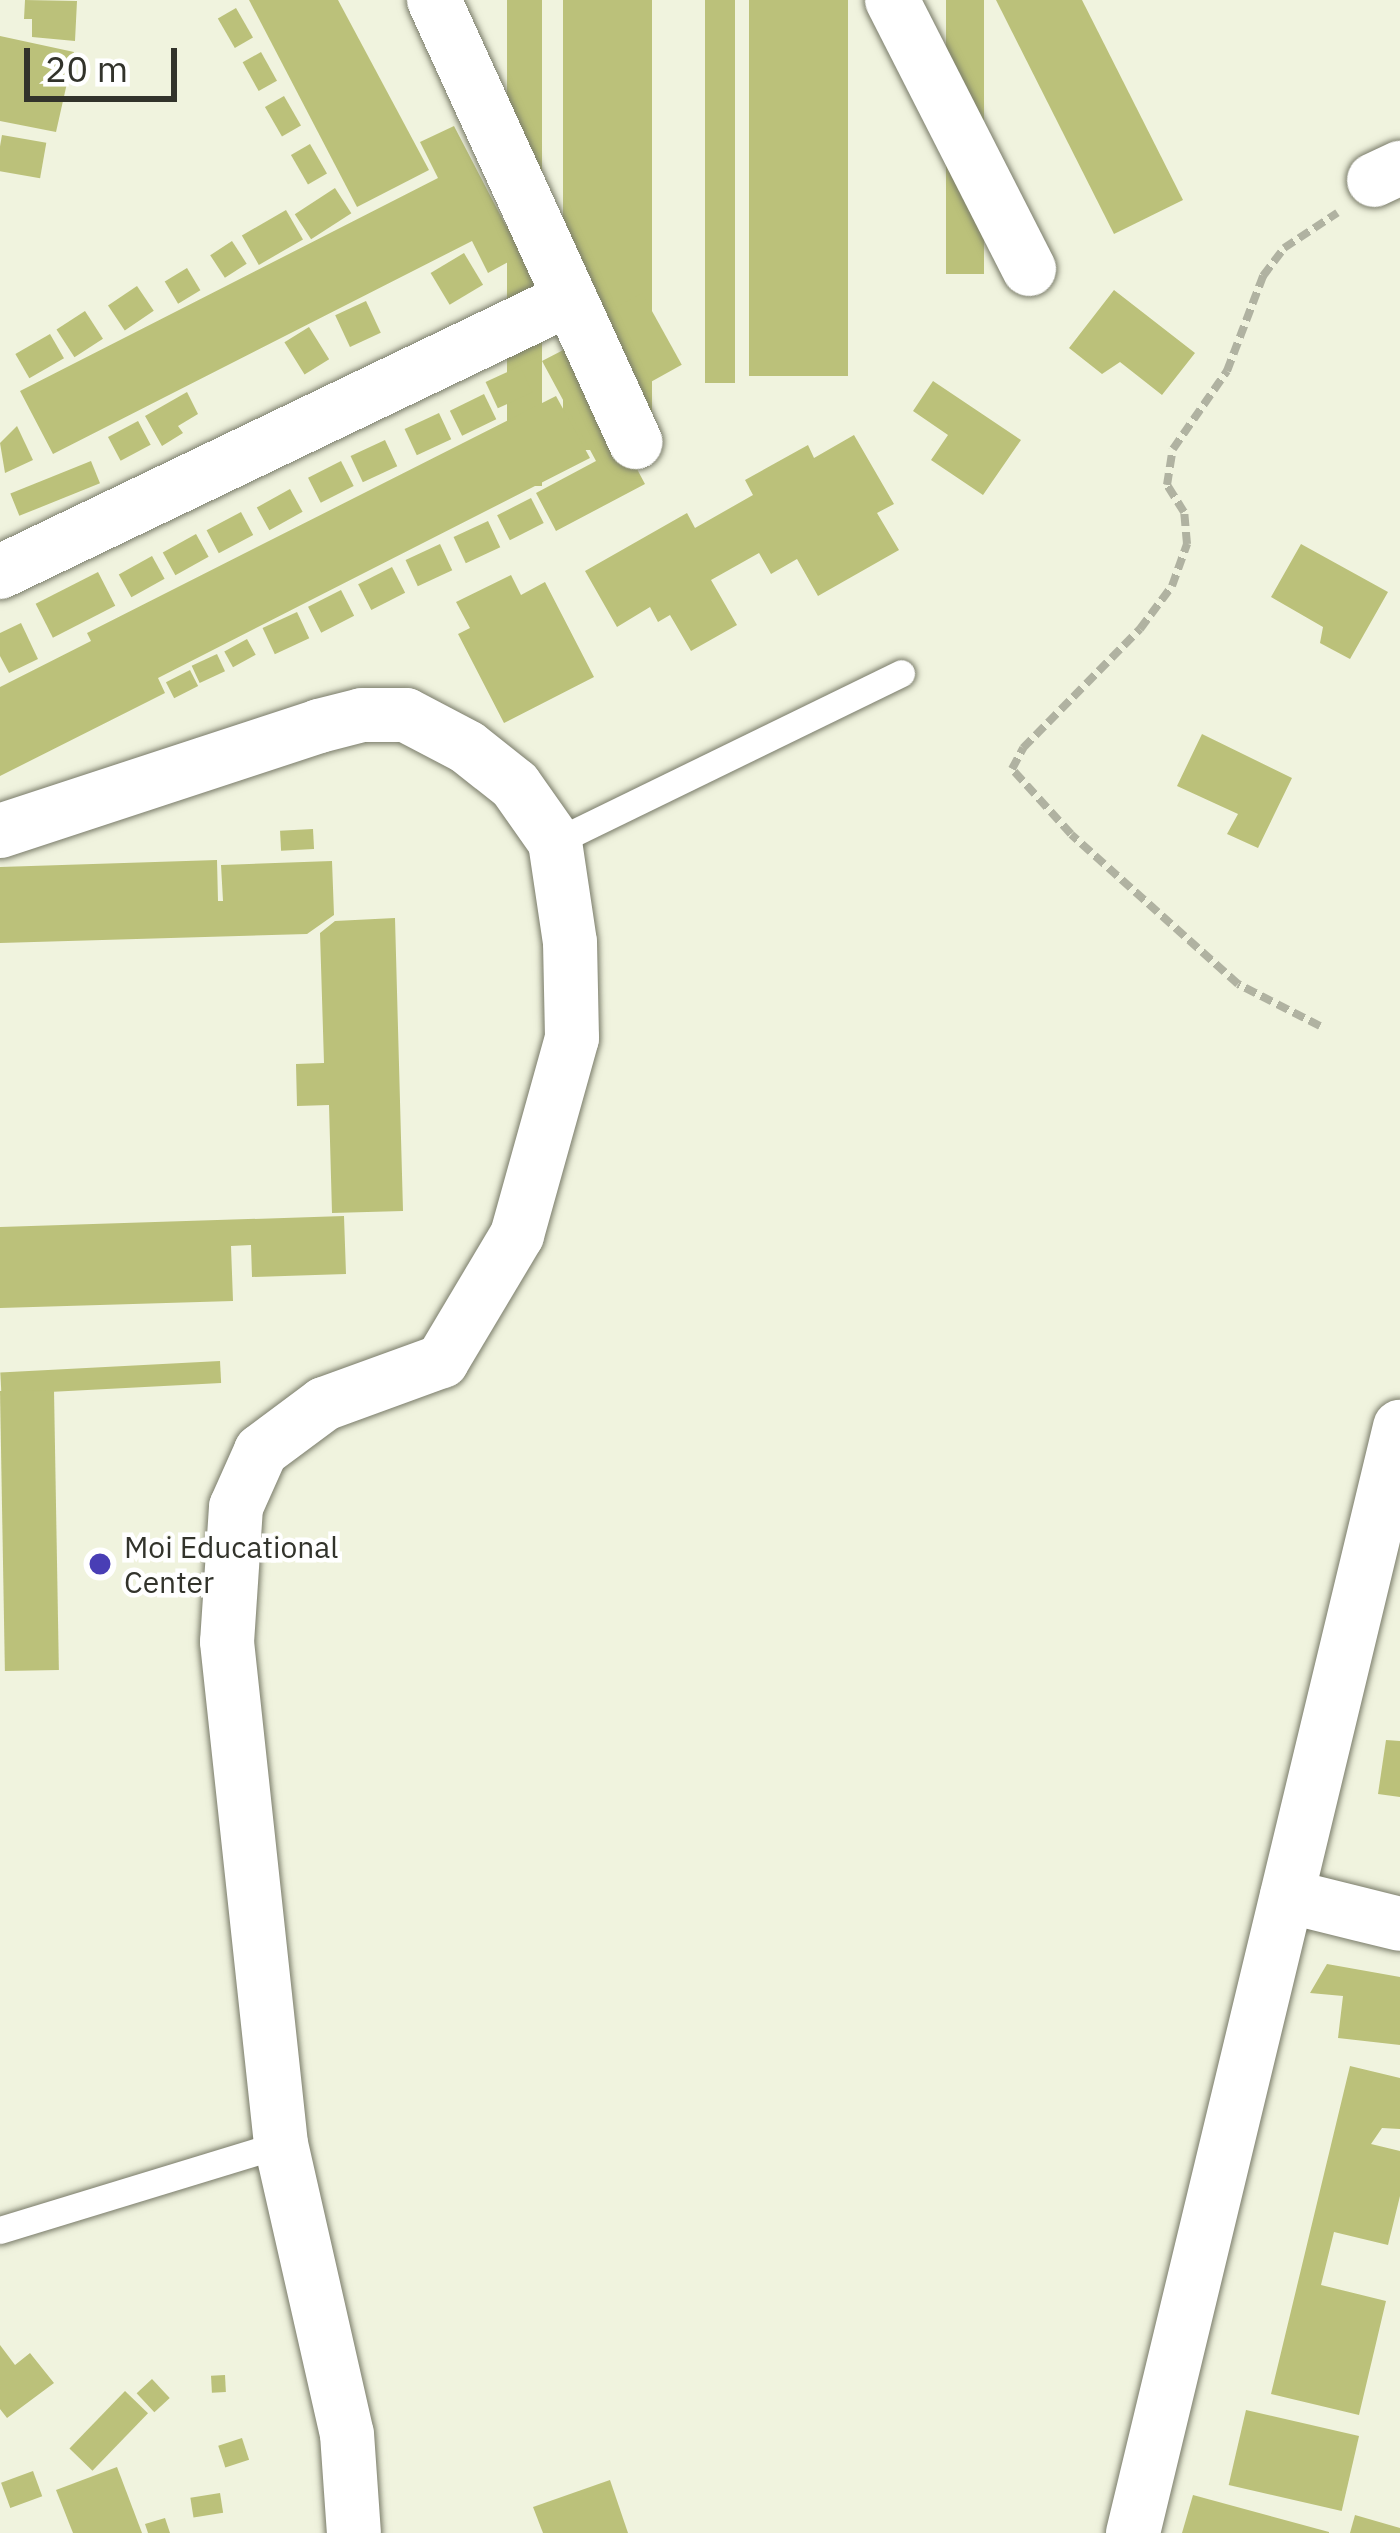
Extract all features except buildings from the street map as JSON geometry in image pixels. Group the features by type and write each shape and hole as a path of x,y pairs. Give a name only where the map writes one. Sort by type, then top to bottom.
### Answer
{"street":[{"path":"434,0 635,442"},
{"path":"892,0 1029,269"},
{"path":"0,572 569,299"},
{"path":"0,831 320,726 362,715 406,715 467,747 515,785 556,842 570,942 572,1038 518,1234 442,1361 324,1404 261,1451 236,1507 227,1642 281,2144 347,2434 354,2533"},
{"path":"1133,2533 1400,1427"},
{"path":"1287,1896 1400,1924"}],"lane":[{"path":"556,842 901,673"},
{"path":"0,2230 281,2144"}],"path":[{"path":"1320,1026 1238,984 1071,834 1012,769 1023,748 1140,629 1172,586 1187,544 1184,512 1167,485 1173,449 1226,371 1263,276 1284,248 1387,174"}],"place":[{"name":"Moi Educational Center","path":"100,1564"}]}
